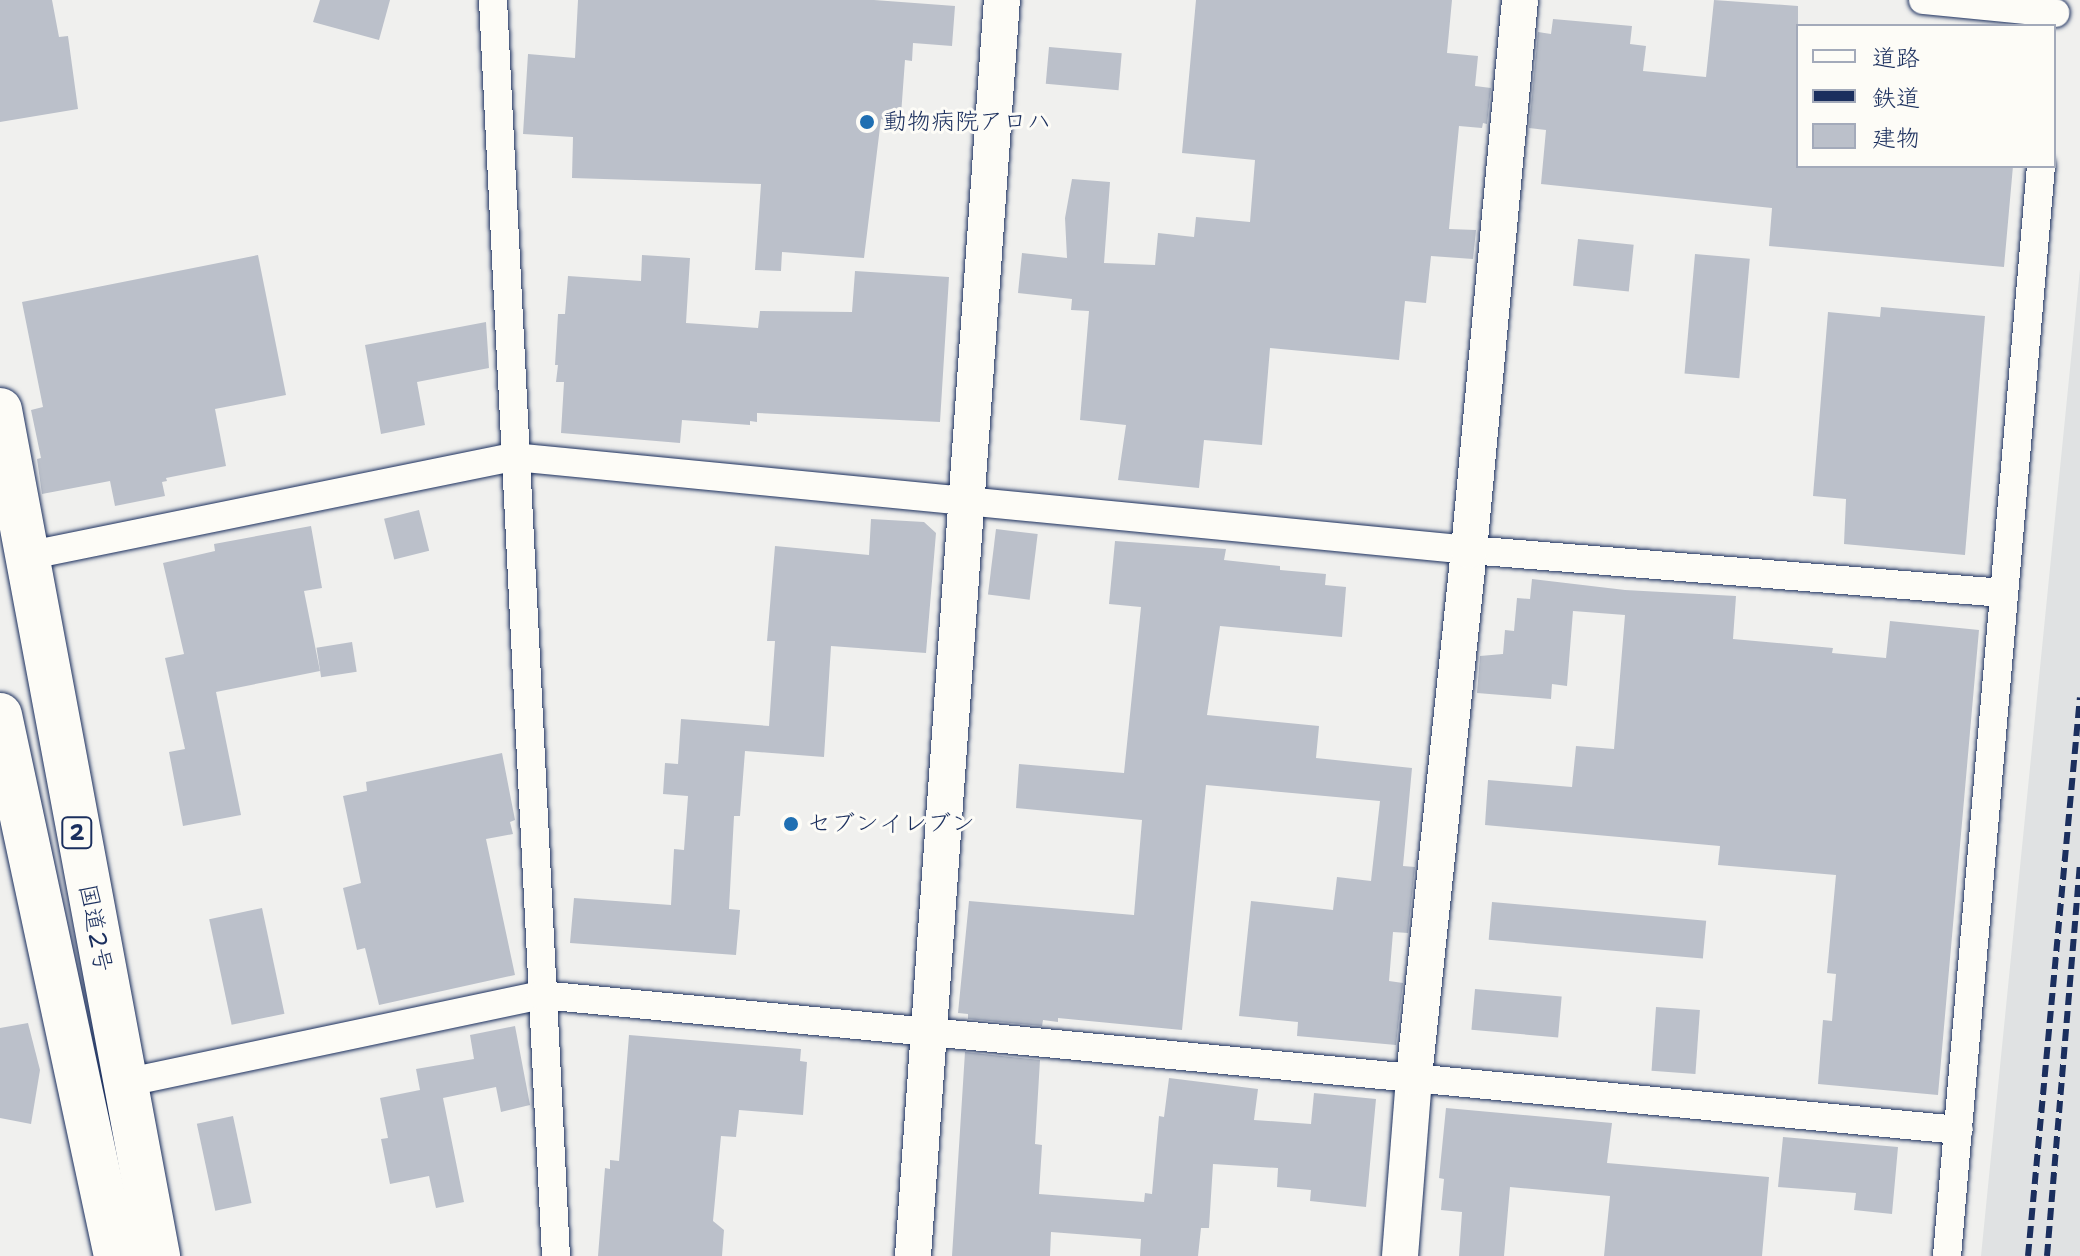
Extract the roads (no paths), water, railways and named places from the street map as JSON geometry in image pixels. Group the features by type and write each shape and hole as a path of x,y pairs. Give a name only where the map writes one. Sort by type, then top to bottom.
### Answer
{"highway":[{"name":"国道2号","path":"0,410 158,1256"},
{"name":"国道2号","path":"0,715 10,806 116,1256"}],"street":[{"path":"493,0 556,1256"},
{"path":"913,1256 1002,0"},
{"path":"1400,1256 1414,1077 1469,550 1520,0"},
{"path":"1923,0 2056,14"},
{"path":"1947,1256 2041,168"},
{"path":"26,556 514,457 1469,550 2003,593"},
{"path":"124,1083 541,995 1959,1130"}],"railway":[{"path":"2028,1256 2080,697"},
{"path":"2047,1256 2080,862"}],"place":[{"name":"動物病院アロハ","path":"867,122"},
{"name":"セブンイレブン","path":"791,824"}]}
